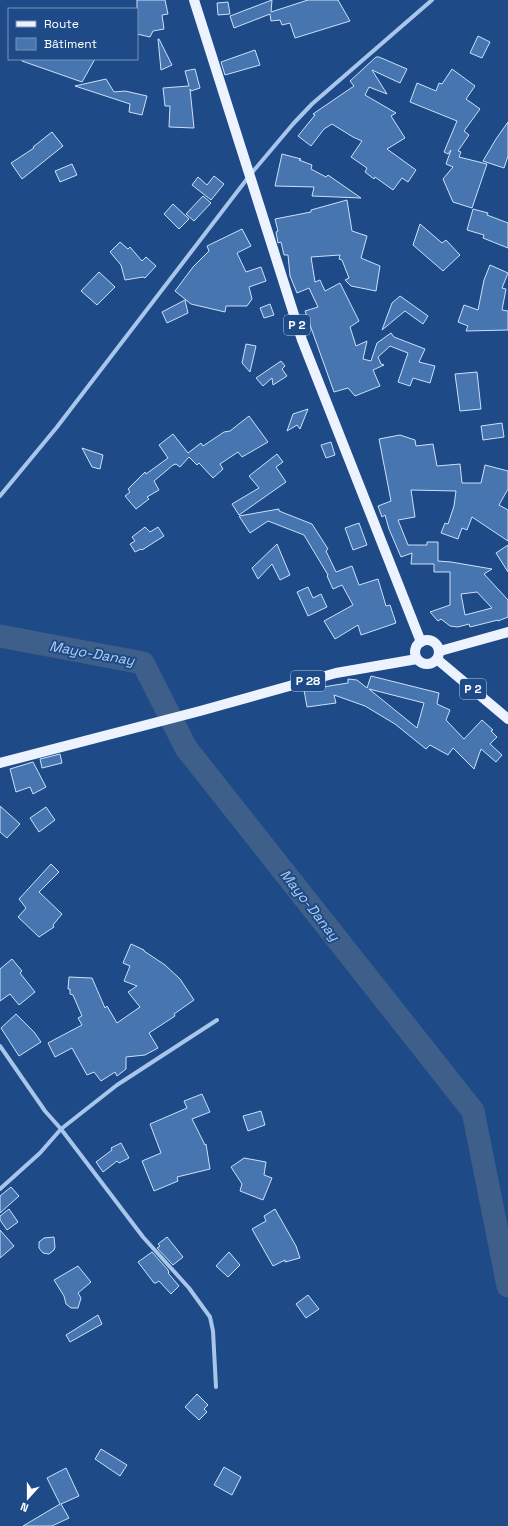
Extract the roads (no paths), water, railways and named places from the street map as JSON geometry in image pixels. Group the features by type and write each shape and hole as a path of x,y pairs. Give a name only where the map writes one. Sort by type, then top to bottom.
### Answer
{"main road":[{"name":"P 2","path":"194,0 302,340 421,642"},
{"path":"439,655 435,642 426,640 421,642 416,650 417,659 420,662 430,665 439,655 508,632"},
{"name":"P 2","path":"439,655 508,719"},
{"name":"P 28","path":"0,763 200,711 336,673 417,659"}],"street":[{"path":"0,496 57,427 250,175 292,124 312,104 432,0"},
{"path":"0,1189 40,1153 61,1128 117,1085 217,1020"},
{"path":"0,1046 45,1111 61,1128 143,1238 189,1288 210,1317 213,1331 216,1388"}],"waterway":[{"name":"Mayo-Danay","path":"0,636 143,663 186,748 473,1111 508,1286"}]}
